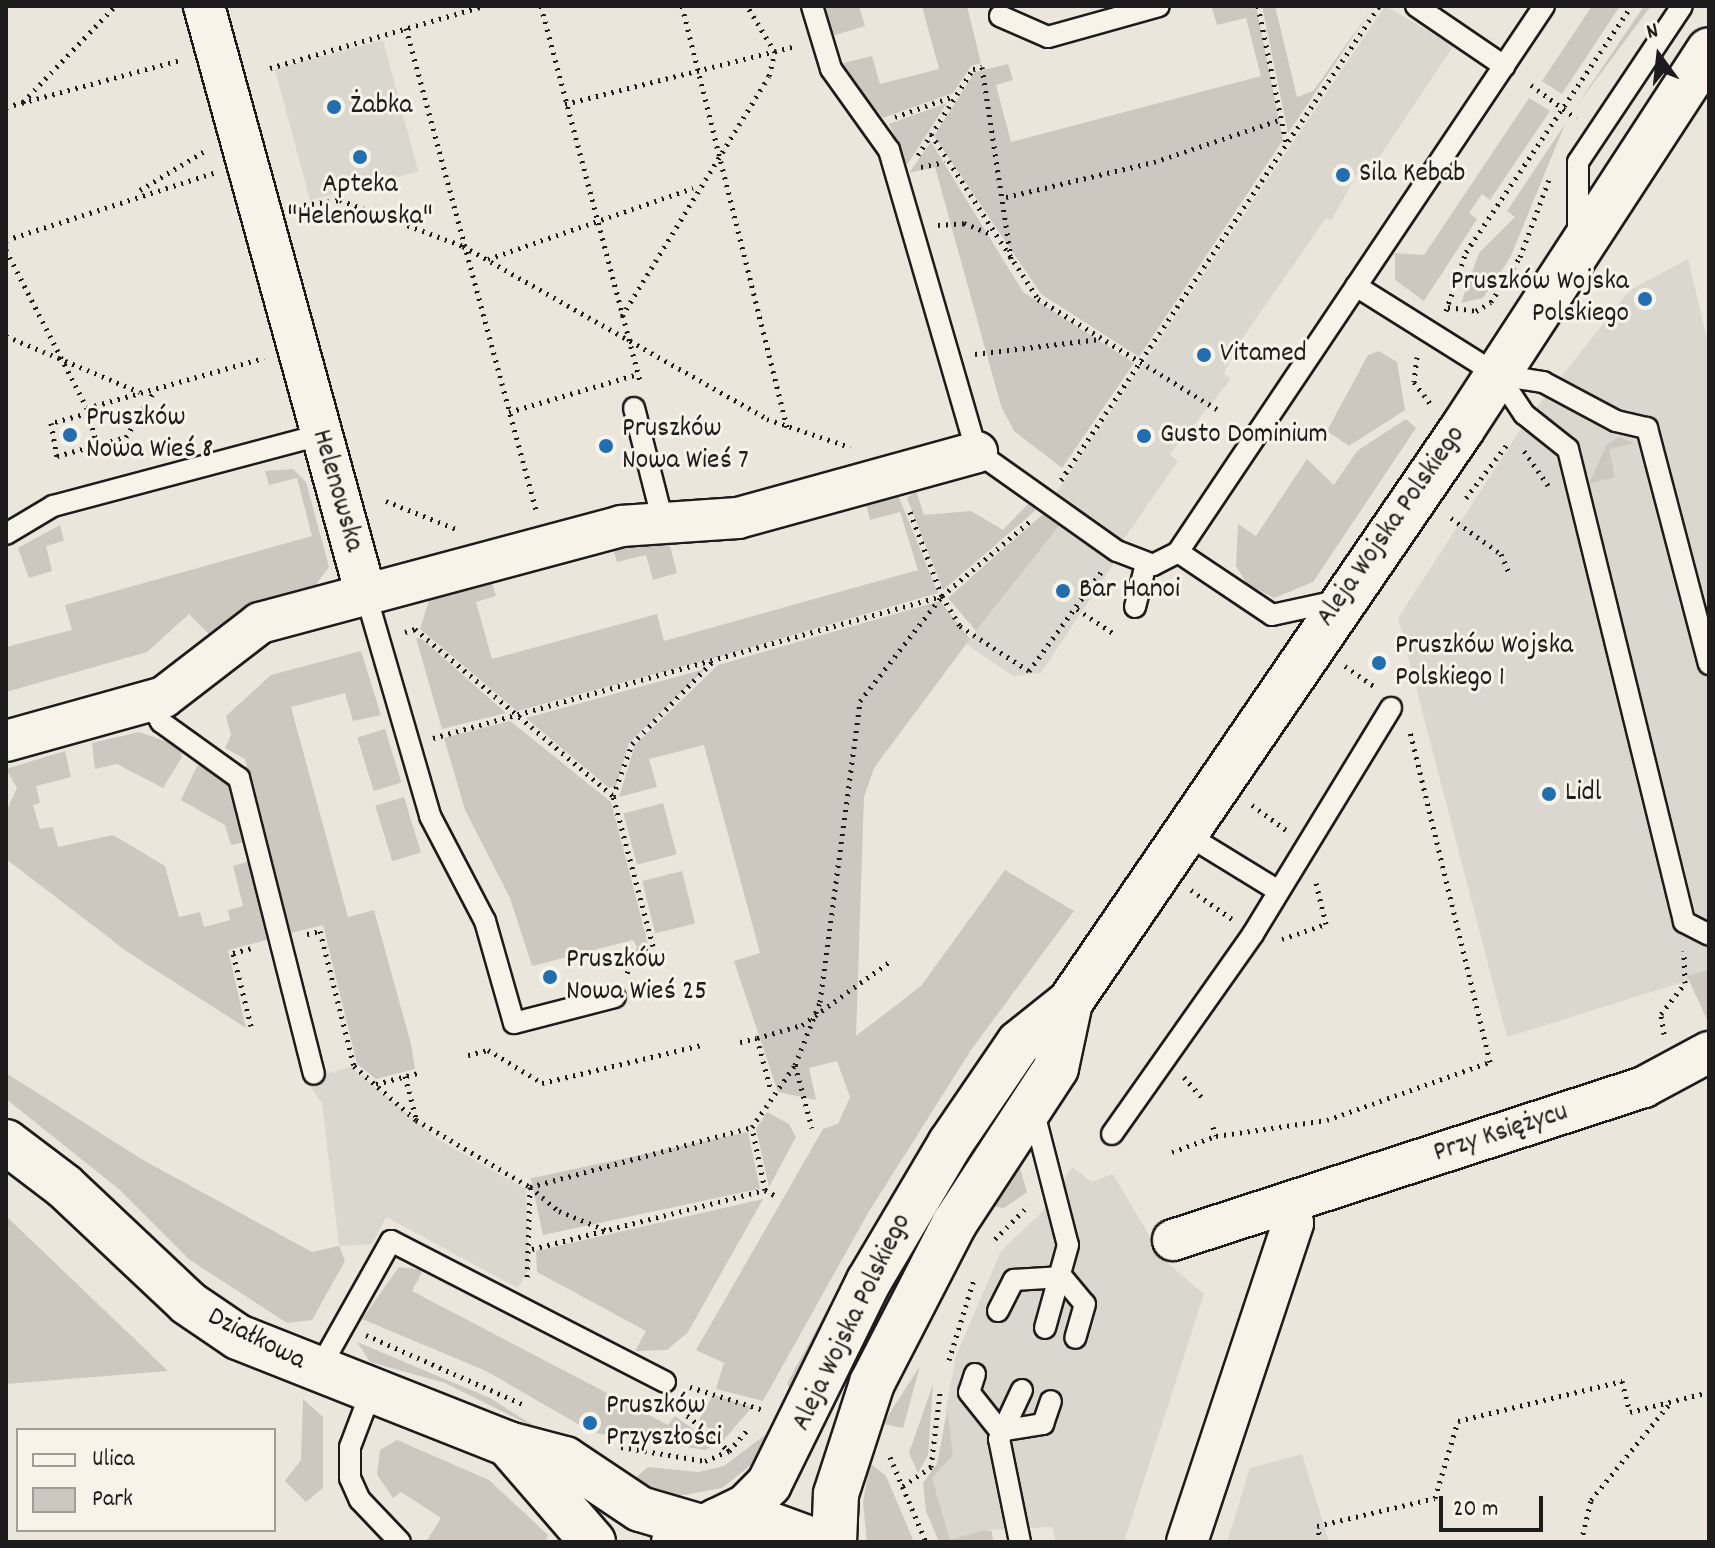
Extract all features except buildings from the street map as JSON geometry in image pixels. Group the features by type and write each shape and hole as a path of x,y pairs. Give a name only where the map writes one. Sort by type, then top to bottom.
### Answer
{"main road":[{"name":"Aleja Wojska Polskiego","path":"697,1530 746,1507 769,1484 901,1222 1019,1043 1070,1002 1338,600 1498,375 1709,50"},
{"name":"Aleja Wojska Polskiego","path":"834,1542 836,1494 893,1335 1056,1068 1070,1002"},
{"name":"Działkowa","path":"6,1142 205,1315 318,1371 372,1389 508,1444 565,1459 640,1509 697,1530 774,1521 818,1542"},
{"name":"Działkowa","path":"508,1444 593,1542"}],"street":[{"name":"Helenowska","path":"204,6 319,435 366,595"},
{"path":"6,741 150,702 176,691 248,629 545,545 663,522 738,518 977,452"},
{"name":"Przy Księżycu","path":"1173,1240 1644,1087 1709,1052"},
{"path":"1187,1542 1293,1223 1288,1205"}],"lane":[{"path":"812,6 831,69 889,150 977,452 1146,564"},
{"path":"1000,16 1027,34 1048,37 1159,6"},
{"path":"1416,6 1504,66"},
{"path":"1146,564 1178,552 1544,6"},
{"path":"1579,247 1578,162 1682,6"},
{"path":"1356,286 1498,375 1543,382 1616,421 1647,428 1709,664"},
{"path":"1498,375 1524,414 1565,444 1684,922 1709,935"},
{"path":"634,408 663,522"},
{"path":"6,534 53,506 319,435"},
{"path":"1178,552 1272,615 1338,600"},
{"path":"1135,607 1146,564"},
{"path":"366,595 437,834 485,921 514,1023 615,997"},
{"path":"150,702 161,722 239,778 314,1074"},
{"path":"1112,1134 1277,890 1390,702"},
{"path":"1184,833 1277,890"},
{"path":"1036,1097 1035,1140 1066,1232 1062,1277 1045,1328"},
{"path":"318,1371 391,1241 665,1382"},
{"path":"998,1311 1014,1280 1062,1277"},
{"path":"1062,1277 1085,1304 1075,1338"},
{"path":"975,1374 969,1392 1000,1431 1020,1542"},
{"path":"372,1389 350,1447 350,1478 360,1500 400,1542"},
{"path":"1000,1431 1022,1390"},
{"path":"1000,1431 1043,1424 1051,1401"}],"path":[{"path":"23,102 115,6"},
{"path":"270,68 483,6"},
{"path":"509,412 638,374 541,6"},
{"path":"682,6 787,427"},
{"path":"622,316 695,187 769,76 775,52 747,6"},
{"path":"1258,6 1287,144"},
{"path":"1052,493 1379,6"},
{"path":"1553,170 1526,243 1491,302 1476,311 1447,310 1466,252 1631,6"},
{"path":"406,28 545,545"},
{"path":"565,104 822,40"},
{"path":"6,107 216,51"},
{"path":"944,162 909,169 955,95 982,67 1006,197 1012,263"},
{"path":"1531,85 1582,123 1576,133"},
{"path":"875,128 955,95"},
{"path":"1006,197 1154,162 1282,119"},
{"path":"931,134 944,162 1012,263 1034,283 1038,299 1217,409"},
{"path":"132,195 220,140"},
{"path":"6,240 132,195 228,170"},
{"path":"487,259 695,187"},
{"path":"260,216 340,200 463,246 787,427 855,449"},
{"path":"913,231 954,222 992,234"},
{"path":"6,250 63,358 87,410 97,445"},
{"path":"6,336 141,393"},
{"path":"951,360 1100,339"},
{"path":"1419,352 1413,378 1431,405"},
{"path":"156,389 126,437 57,456 51,423 141,393 278,354"},
{"path":"1518,439 1548,487 1574,482"},
{"path":"386,501 467,534"},
{"path":"907,503 942,596 960,626 1029,671 1077,609 1109,560"},
{"path":"765,1190 752,1127 772,1091 795,1065 815,1017 860,701 942,596 1040,512"},
{"path":"1451,518 1501,554 1509,573"},
{"path":"409,744 942,596"},
{"path":"1077,609 1116,635"},
{"path":"405,632 415,629 613,796 653,946 638,950 615,997"},
{"path":"613,796 632,744 712,662"},
{"path":"1344,665 1390,702"},
{"path":"1172,1152 1216,1136 1327,1120 1490,1062 1410,725"},
{"path":"1249,803 1293,835"},
{"path":"1190,890 1242,926"},
{"path":"292,938 320,931 354,1066 416,1120 530,1187 567,1215 608,1231"},
{"path":"251,1026 233,953 271,943"},
{"path":"740,1042 815,1017 892,960"},
{"path":"1659,1042 1666,1032 1661,1014 1685,983 1679,963"},
{"path":"757,1038 772,1091"},
{"path":"468,1055 488,1050 542,1083 702,1045"},
{"path":"795,1065 812,1128"},
{"path":"376,1084 418,1073"},
{"path":"405,1076 416,1120"},
{"path":"530,1187 752,1127"},
{"path":"1213,1127 1216,1136"},
{"path":"514,1306 532,1270 530,1187"},
{"path":"532,1249 765,1190 776,1196"},
{"path":"989,1247 1013,1218 1037,1198"},
{"path":"946,1370 953,1330 978,1270"},
{"path":"355,1329 538,1412"},
{"path":"903,1486 931,1467 943,1381"},
{"path":"1321,1542 1317,1526 1435,1498 1458,1421 1622,1381 1630,1412 1709,1392"},
{"path":"665,1382 769,1413"},
{"path":"665,1382 678,1410 729,1451"},
{"path":"1581,1542 1591,1500 1672,1401"},
{"path":"614,1446 696,1461 729,1451 769,1413 777,1411"},
{"path":"882,1448 903,1486 926,1542"}],"shaded area":[{"path":"1385,6 1454,45 1374,165 1365,159 1331,221 1326,218 1237,346 1224,374 1231,379 1170,454 1178,461 1122,542 1054,496"},
{"path":"383,40 418,171 310,200 275,69"},
{"path":"1688,259 1709,347 1709,974 1507,1037 1398,618 1526,421 1630,290"},
{"path":"1059,526 1115,562 1041,673 1013,676 966,644"},
{"path":"351,1067 439,1140 526,1189 529,1268 518,1288 386,1217 372,1244 339,1246 322,1103 305,1079"},
{"path":"1072,1167 1092,1182 1113,1174 1163,1259 1204,1294 1124,1542 1056,1542 1052,1527 984,1530 950,1541 932,1478 953,1455 946,1409 956,1356 1001,1251 1041,1213"},
{"path":"1302,1454 1329,1542 1227,1542 1250,1468"}],"green space":[{"path":"821,6 859,6 865,26 832,36"},
{"path":"922,6 967,6 981,63 971,66 953,93 883,118 839,64 872,56 880,84 939,69"},
{"path":"1256,6 1283,140 1139,357 1041,294 934,136 975,72 1008,64 1013,80 996,85 1011,142 1261,76 1246,18 1217,25 1212,8"},
{"path":"1262,6 1275,6 1297,97 1313,91 1374,6 1288,133"},
{"path":"1592,6 1620,6 1562,94 1542,81"},
{"path":"1644,6 1651,6 1577,105"},
{"path":"1529,98 1550,111 1490,200 1482,194 1469,213 1477,219 1424,301 1395,280 1395,253 1424,255"},
{"path":"947,103 907,165 889,124"},
{"path":"1565,124 1510,258 1483,298 1461,303 1479,253 1515,217 1507,211"},
{"path":"931,142 1023,292 1134,363 1062,468 1014,431 1001,406 935,167 909,173"},
{"path":"1379,351 1397,362 1405,410 1349,446 1327,431 1368,355"},
{"path":"1406,419 1416,428 1313,582 1274,598 1247,584 1236,566 1238,524 1256,536 1307,459 1334,485 1357,451"},
{"path":"1619,437 1634,443 1609,449 1615,477 1589,484 1607,444"},
{"path":"293,469 306,482 329,567 317,583 320,593 253,611 212,637 189,614 147,652 6,692 6,647 72,630 65,605 312,536 297,478 269,485 265,471"},
{"path":"916,491 924,515 971,511 1003,530 1028,504 1036,510 943,590 907,498"},
{"path":"898,495 938,593 714,658 517,711 420,629 430,597 491,579 496,596 476,602 492,659 657,614 664,641 918,570 900,512 870,520 866,504"},
{"path":"1043,514 1059,526 976,631 948,598"},
{"path":"60,525 64,541 46,546 52,571 29,578 18,548"},
{"path":"669,542 677,573 653,580 646,555 617,562 613,549"},
{"path":"940,601 970,639 874,768 864,797 856,1036 921,986 1005,870 1074,911 971,1050 868,1213 763,1401 716,1389 724,1363 696,1350 823,1129 838,1124 850,1097 837,1061 809,1068 816,1100 778,1092 734,961 760,953 704,745 649,759 657,787 619,797 635,745 718,665"},
{"path":"416,638 421,638 506,713 442,729"},
{"path":"361,651 381,715 353,721 345,693 291,707 348,917 374,910 411,1044 415,1069 376,1079 357,1064 323,925 291,933 245,759 225,748 231,735 226,716 271,675"},
{"path":"705,669 629,743 616,786 609,788 526,718"},
{"path":"510,721 611,802 648,944 637,947 633,940 532,966 510,898 465,810 444,738"},
{"path":"385,729 401,783 374,791 357,737"},
{"path":"139,732 179,746 182,757 163,788 117,764 95,769 92,743"},
{"path":"65,751 71,777 36,786 40,803 33,805 40,829 53,827 58,847 113,835 165,866 179,917 200,912 204,927 230,920 228,910 243,906 233,866 250,861 270,939 228,950 246,1028 129,953 6,859 6,812 17,788 6,769"},
{"path":"209,763 229,786 245,842 231,845 225,825 181,800 197,766"},
{"path":"404,797 421,852 392,861 375,806"},
{"path":"663,803 677,854 637,865 623,814"},
{"path":"682,871 695,923 655,933 642,881"},
{"path":"1709,970 1709,1024 1687,976"},
{"path":"6,1073 143,1160 312,1252 339,1246 345,1261 312,1320 287,1323 190,1260 121,1191 6,1099"},
{"path":"767,1112 789,1124 796,1137 769,1187 756,1129"},
{"path":"748,1132 760,1189 543,1235 531,1178"},
{"path":"1019,1165 1027,1192 1004,1208 991,1206"},
{"path":"763,1199 688,1332 667,1350 635,1351 646,1331 537,1272 536,1251"},
{"path":"6,1216 168,1371 6,1384"},
{"path":"399,1267 423,1270 412,1291 668,1425 675,1416 715,1445 705,1450 590,1432 596,1422 589,1417 583,1427 486,1371 362,1319"},
{"path":"849,1269 796,1390 789,1387 787,1384"},
{"path":"357,1342 490,1398 542,1431 445,1383 370,1362"},
{"path":"920,1366 903,1428 883,1424 889,1414"},
{"path":"933,1384 928,1455 918,1473 909,1453"},
{"path":"713,1395 752,1407 723,1441 699,1420"},
{"path":"303,1399 323,1417 323,1488 306,1502 285,1481 301,1460"},
{"path":"947,1411 953,1455 932,1478 950,1540 984,1530 992,1531 993,1542 939,1542 926,1511 923,1483 937,1464"},
{"path":"777,1426 760,1458 722,1488 673,1497 627,1485 648,1467 698,1472 724,1466"},
{"path":"397,1440 489,1480 548,1535 546,1542 426,1542 441,1518 401,1492 393,1498 377,1475 380,1450"},
{"path":"870,1463 886,1476 914,1542 867,1542 863,1502"}],"place":[{"name":"Żabka","path":"334,107"},
{"name":"Apteka \"Helenowska\"","path":"360,157"},
{"name":"Sila Kebab","path":"1343,175"},
{"name":"Pruszków Wojska Polskiego","path":"1645,299"},
{"name":"Vitamed","path":"1204,355"},
{"name":"Pruszków Nowa Wieś 8","path":"70,435"},
{"name":"Gusto Dominium","path":"1144,436"},
{"name":"Pruszków Nowa Wieś 7","path":"606,446"},
{"name":"Bar Hanoi","path":"1063,591"},
{"name":"Pruszków Wojska Polskiego 1","path":"1379,663"},
{"name":"Lidl","path":"1549,794"},
{"name":"Pruszków Nowa Wieś 25","path":"550,977"},
{"name":"Pruszków Przyszłości","path":"590,1423"}]}
